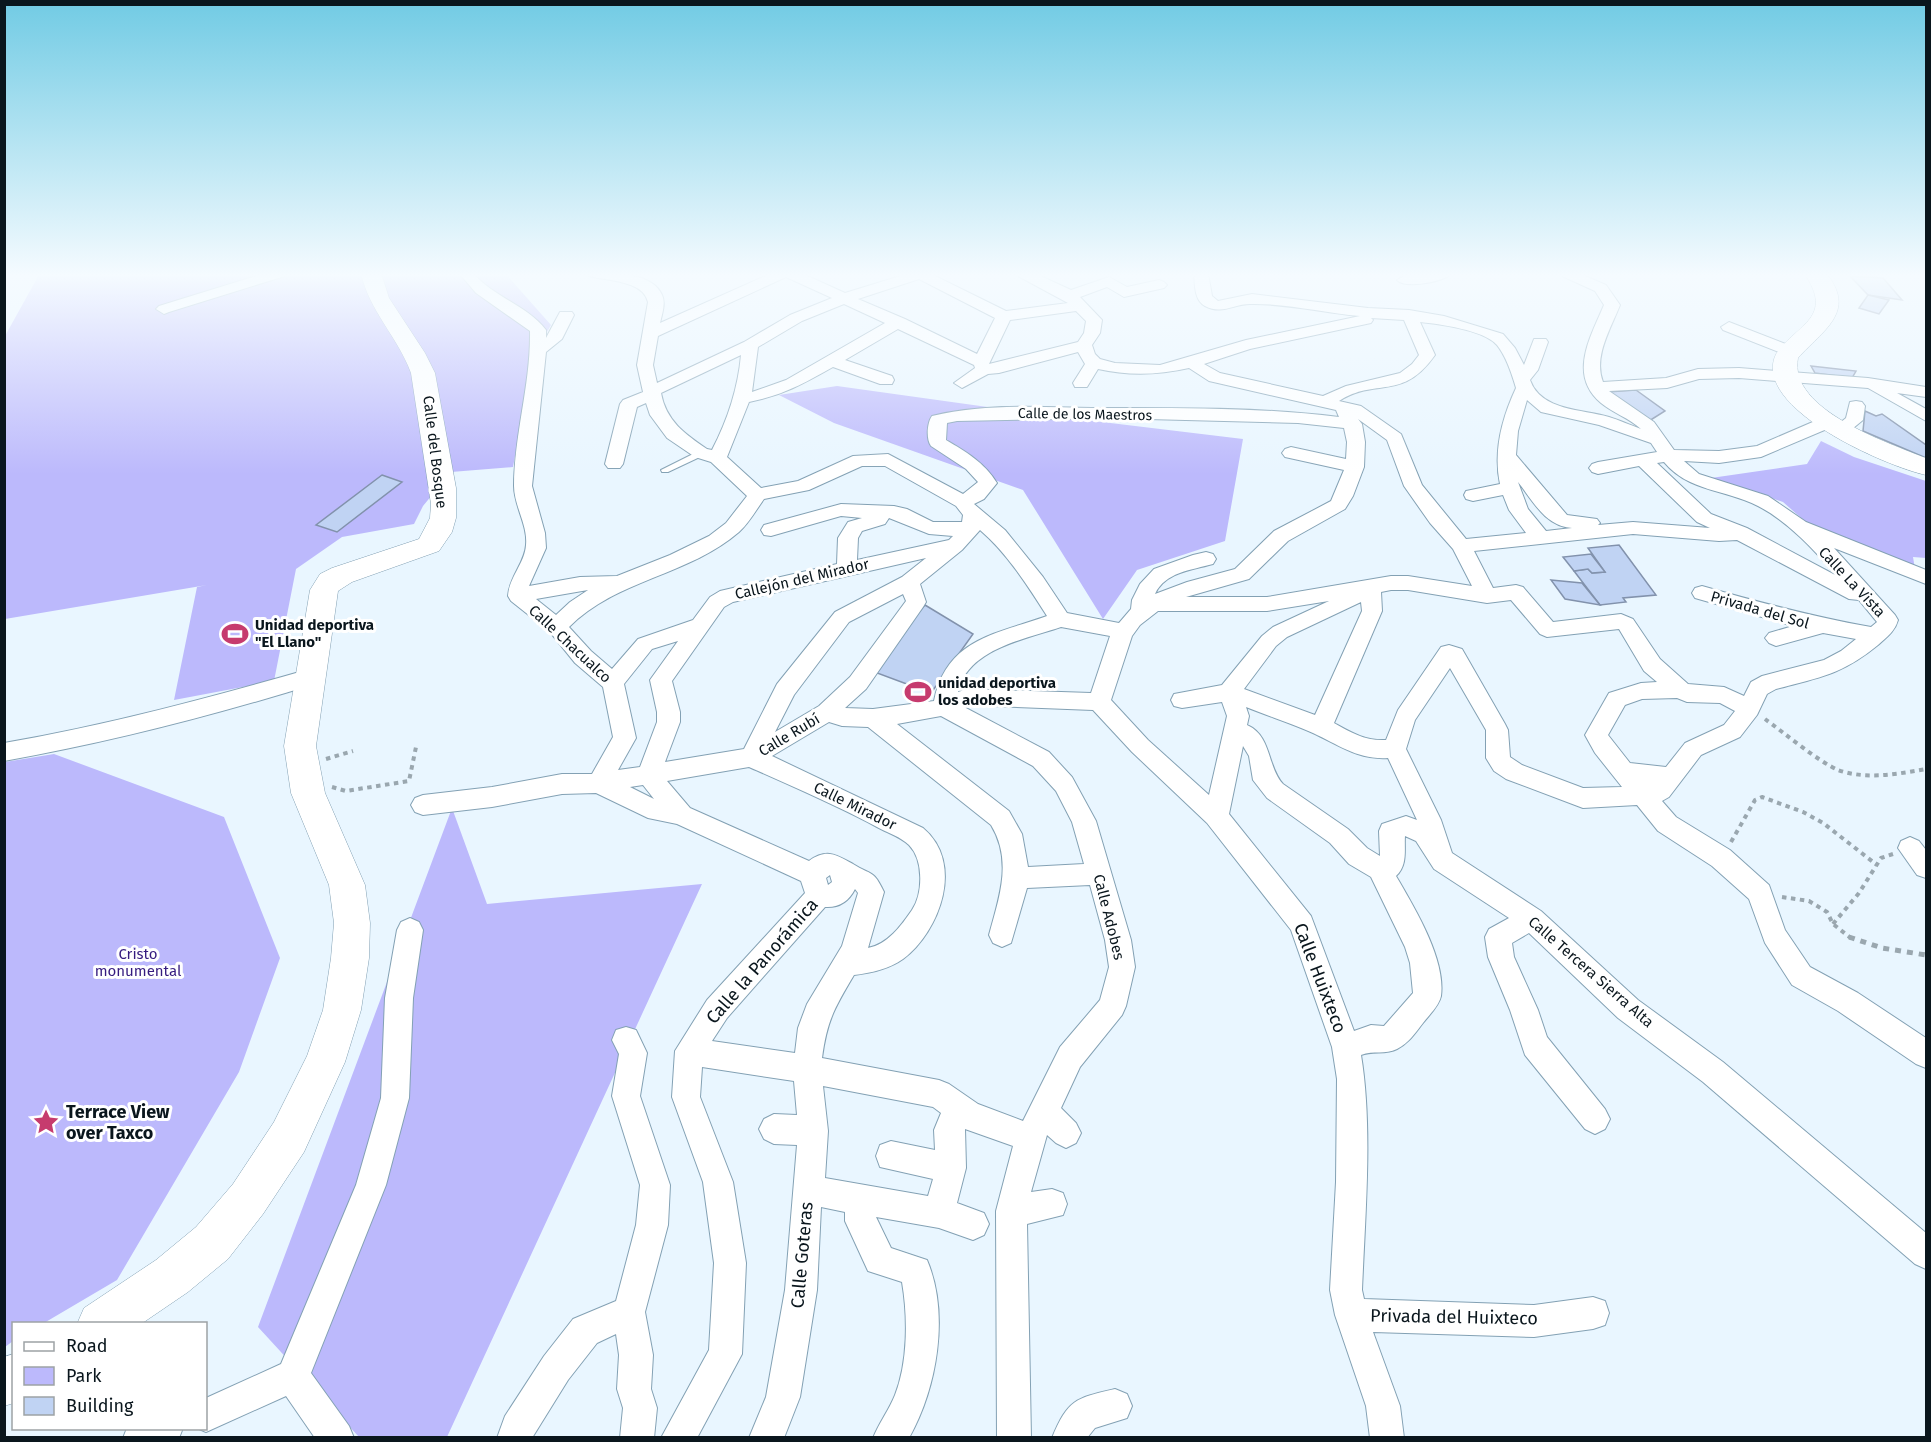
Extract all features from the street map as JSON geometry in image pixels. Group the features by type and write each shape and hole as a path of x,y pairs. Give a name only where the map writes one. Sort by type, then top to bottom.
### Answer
{"main road":[{"path":"1803,340 1790,351 1785,360 1786,378 1812,412 1834,426 1926,467"}],"street":[{"name":"Calle del Bosque","path":"102,1322 172,1276 212,1243 248,1199 289,1137 326,1062 342,1010 350,958 352,923 347,885 325,782 300,746 324,590 330,581 429,545 438,536 446,507 431,430 426,378 405,340"},
{"name":"Calle Chacualco","path":"539,340 523,486 536,541 533,556 517,585 518,596 557,627 583,657 613,683 626,738 599,783"},
{"path":"539,350 554,340"},
{"path":"649,340 646,376 659,415 673,434 709,455 758,494"},
{"path":"614,464 629,404 758,340"},
{"path":"740,399 782,389 868,340"},
{"path":"934,340 982,365 999,368 1084,345"},
{"path":"962,383 982,365 993,340"},
{"path":"1086,340 1084,345 1087,356 1094,363 1115,368 1160,370 1265,340"},
{"path":"1334,404 1338,393 1367,385 1395,382 1413,374 1427,355 1419,340"},
{"path":"1502,340 1523,383 1547,408 1603,421 1665,449 1719,457 1761,451 1854,420 1856,406"},
{"path":"1598,340 1591,376 1595,387 1605,397 1649,426 1677,466 1693,478 1753,496 1771,505 1796,523 1862,553 1926,577"},
{"path":"1763,340 1790,351"},
{"path":"1540,342 1523,383 1509,431 1508,457 1509,488 1516,507 1542,538"},
{"path":"709,455 734,422 750,359 750,345"},
{"path":"832,361 886,380"},
{"path":"1081,383 1094,363"},
{"path":"1191,363 1215,376 1334,404 1369,417 1388,431 1395,438 1413,486 1437,519 1461,546 1486,596"},
{"path":"1595,387 1667,383 1707,374 1760,374 1786,378 1868,383 1926,392"},
{"path":"1868,383 1926,416"},
{"path":"909,582 916,602 858,684 827,712 842,717 873,718 944,707 968,697 987,696 1099,702 1124,631 1146,609 1184,590 1242,574 1251,568 1261,554 1281,536 1337,506 1345,495 1358,454 1353,424 1334,404"},
{"name":"Calle de los Maestros","path":"969,515 977,495 988,483 972,464 937,442 936,425 942,417 1009,412 1300,418 1353,424"},
{"path":"1598,468 1644,461 1665,449"},
{"path":"1291,453 1355,467"},
{"path":"1508,457 1554,514 1562,520 1600,523 1646,519 1664,527 1704,518"},
{"path":"557,627 581,604 620,583 686,557 716,540 735,525 758,494 802,486 859,460 888,460 998,535 1036,582 1060,620"},
{"path":"1644,461 1704,518 1740,533 1874,604"},
{"path":"1473,495 1509,488"},
{"path":"771,530 841,510 878,515 891,511 901,512 927,527 942,530 969,515"},
{"path":"847,569 848,538 855,526 878,520 878,515"},
{"path":"423,805 492,797 562,784 599,783 751,757 785,690 842,617 909,582 955,545 969,515"},
{"name":"Calle La Vista","path":"1641,796 1653,795 1661,790 1693,749 1732,730 1749,709 1759,688 1770,682 1830,667 1849,657 1886,626 1888,620 1796,523"},
{"path":"1461,546 1633,528 1664,527 1711,534 1740,533"},
{"name":"Callejón del Mirador","path":"648,774 668,727 669,715 660,687 661,680 717,602 727,596 955,545"},
{"path":"1146,609 1141,603 1147,585 1163,573 1206,560"},
{"path":"518,596 597,581 620,583"},
{"path":"1146,609 1268,604 1370,586 1407,583 1486,596 1516,592 1546,629 1621,621 1626,624 1655,669 1680,690 1687,694 1724,695 1749,709"},
{"path":"1228,692 1269,641 1280,632 1358,596 1370,586"},
{"path":"1321,727 1372,611 1370,586"},
{"name":"Privada del Sol","path":"1702,593 1818,626 1875,635"},
{"path":"944,707 949,680 957,666 980,650 1060,620 1124,631"},
{"path":"613,683 645,644 699,626"},
{"name":"Privada del Sol","path":"1776,638 1818,626"},
{"path":"1443,861 1429,820 1395,749 1399,731 1406,716 1449,653 1454,655 1497,730 1498,758 1502,764 1514,772 1583,798 1641,796"},
{"path":"4,752 71,740 205,708 310,677"},
{"path":"1680,690 1641,691 1617,699 1596,735 1641,796 1667,824 1721,858 1760,893 1774,935 1801,976 1848,1002 1926,1054"},
{"path":"1216,816 1238,716 1228,692"},
{"path":"1182,700 1228,692 1321,727 1354,745 1372,750 1395,749"},
{"name":"Calle Huixteco","path":"1099,702 1140,746 1216,816 1302,924 1346,1047 1351,1079 1351,1182 1346,1290 1351,1315 1383,1406 1387,1437"},
{"name":"Calle Adobes","path":"944,707 1041,759 1064,784 1084,821 1118,940 1122,967 1112,1006 1070,1057 1030,1139 1011,1211 1014,1437"},
{"name":"Calle Rubí","path":"751,757 827,712"},
{"path":"873,718 1000,818 1010,834 1017,878 1002,935"},
{"path":"1235,729 1248,735 1260,755 1265,780 1275,791 1339,836 1358,856 1380,869 1426,966 1427,996 1398,1033 1386,1040 1371,1038 1346,1047"},
{"name":"Calle Mirador","path":"751,757 853,803 919,838 928,855 932,890 928,907 911,932 899,947 884,956 847,963"},
{"path":"1622,771 1670,777"},
{"path":"648,774 681,815"},
{"path":"599,783 656,811 681,815 758,851 833,895 844,887 846,874 858,876 871,892 861,931 847,963"},
{"name":"Calle Tercera Sierra Alta","path":"1380,869 1390,867 1394,852 1391,831 1406,826 1425,834 1443,861 1532,919 1628,1009 1713,1072 1926,1253"},
{"path":"1017,878 1099,874"},
{"name":"Calle la Panorámica","path":"678,1437 725,1354 730,1263 718,1182 686,1097 689,1051 717,1009 817,884"},
{"path":"1532,919 1498,937 1502,957 1524,1010 1535,1045 1595,1119"},
{"path":"207,1415 293,1376 371,1185 395,1098 399,998 410,930"},
{"name":"Calle Goteras","path":"766,1437 783,1397 801,1290 813,1131 807,1069 812,1028 821,1004 847,963"},
{"path":"626,1040 633,1053 626,1096 655,1185 652,1225 629,1312 636,1355 634,1389 640,1408 637,1437"},
{"path":"689,1051 807,1069 939,1094 971,1117 1002,1126 1030,1139"},
{"path":"939,1212 951,1168 949,1130 959,1108"},
{"path":"1043,1111 1066,1133"},
{"path":"774,1130 813,1131"},
{"path":"891,1156 951,1168"},
{"path":"809,1190 939,1212 973,1224"},
{"path":"859,1200 861,1221 873,1242 879,1260 893,1266 911,1268 916,1272 919,1281 922,1339 910,1400 890,1437"},
{"path":"1011,1211 1052,1204"},
{"path":"514,1437 517,1428 556,1368 585,1331 629,1312"},
{"name":"Privada del Huixteco","path":"1351,1315 1534,1321 1593,1313"},
{"path":"293,1376 337,1437"},
{"path":"1069,1437 1076,1420 1082,1414 1115,1406"},
{"path":"140,1437 160,1430"}],"lane":[{"path":"665,470 709,455"}],"path":[{"path":"1749,709 1836,769 1857,775 1900,774 1926,769"},
{"path":"354,751 325,759 325,782 346,791 409,781 416,747"},
{"path":"1721,858 1753,808 1755,800 1762,797 1803,812 1823,824 1877,865"},
{"path":"1833,924 1859,893 1881,858 1918,858"},
{"path":"1760,893 1809,901 1827,912 1833,924 1851,938 1882,948 1926,955"}],"green space":[{"path":"5,340 542,340 533,356 513,467 451,472 423,506 414,524 342,537 296,569 274,681 174,700 197,587 207,585 5,619"},
{"path":"837,386 1044,415 1243,439 1225,541 1137,570 1103,619 1023,490 834,423 779,395"},
{"path":"1821,441 1854,457 1926,481 1926,558 1913,557 1915,569 1857,542 1816,531 1783,502 1711,478 1807,464"},
{"name":"Cristo monumental","path":"54,754 224,817 280,958 239,1072 117,1280 46,1322 12,1322 12,1342 5,1347 5,762"},
{"path":"452,808 487,904 702,884 447,1437 359,1437 258,1327"}],"building":[{"path":"1811,366 1856,371 1852,378 1815,373"},
{"path":"1636,390 1665,411 1649,421 1607,392"},
{"path":"1865,411 1876,416 1882,414 1926,445 1926,458 1863,431"},
{"path":"382,475 402,482 337,532 316,525"},
{"path":"1619,545 1656,595 1623,598 1626,602 1600,605 1574,571 1588,569 1592,573 1605,572 1588,548"},
{"path":"1591,554 1605,572 1592,573 1588,569 1574,571 1563,557"},
{"path":"1551,580 1582,583 1600,605 1565,599"},
{"path":"925,605 973,634 931,693 869,670"}],"place":[{"name":"Unidad deportiva \"El Llano\"","path":"235,634"},
{"name":"unidad deportiva los adobes","path":"918,692"},
{"name":"Terrace View over Taxco","path":"46,1122"}]}
